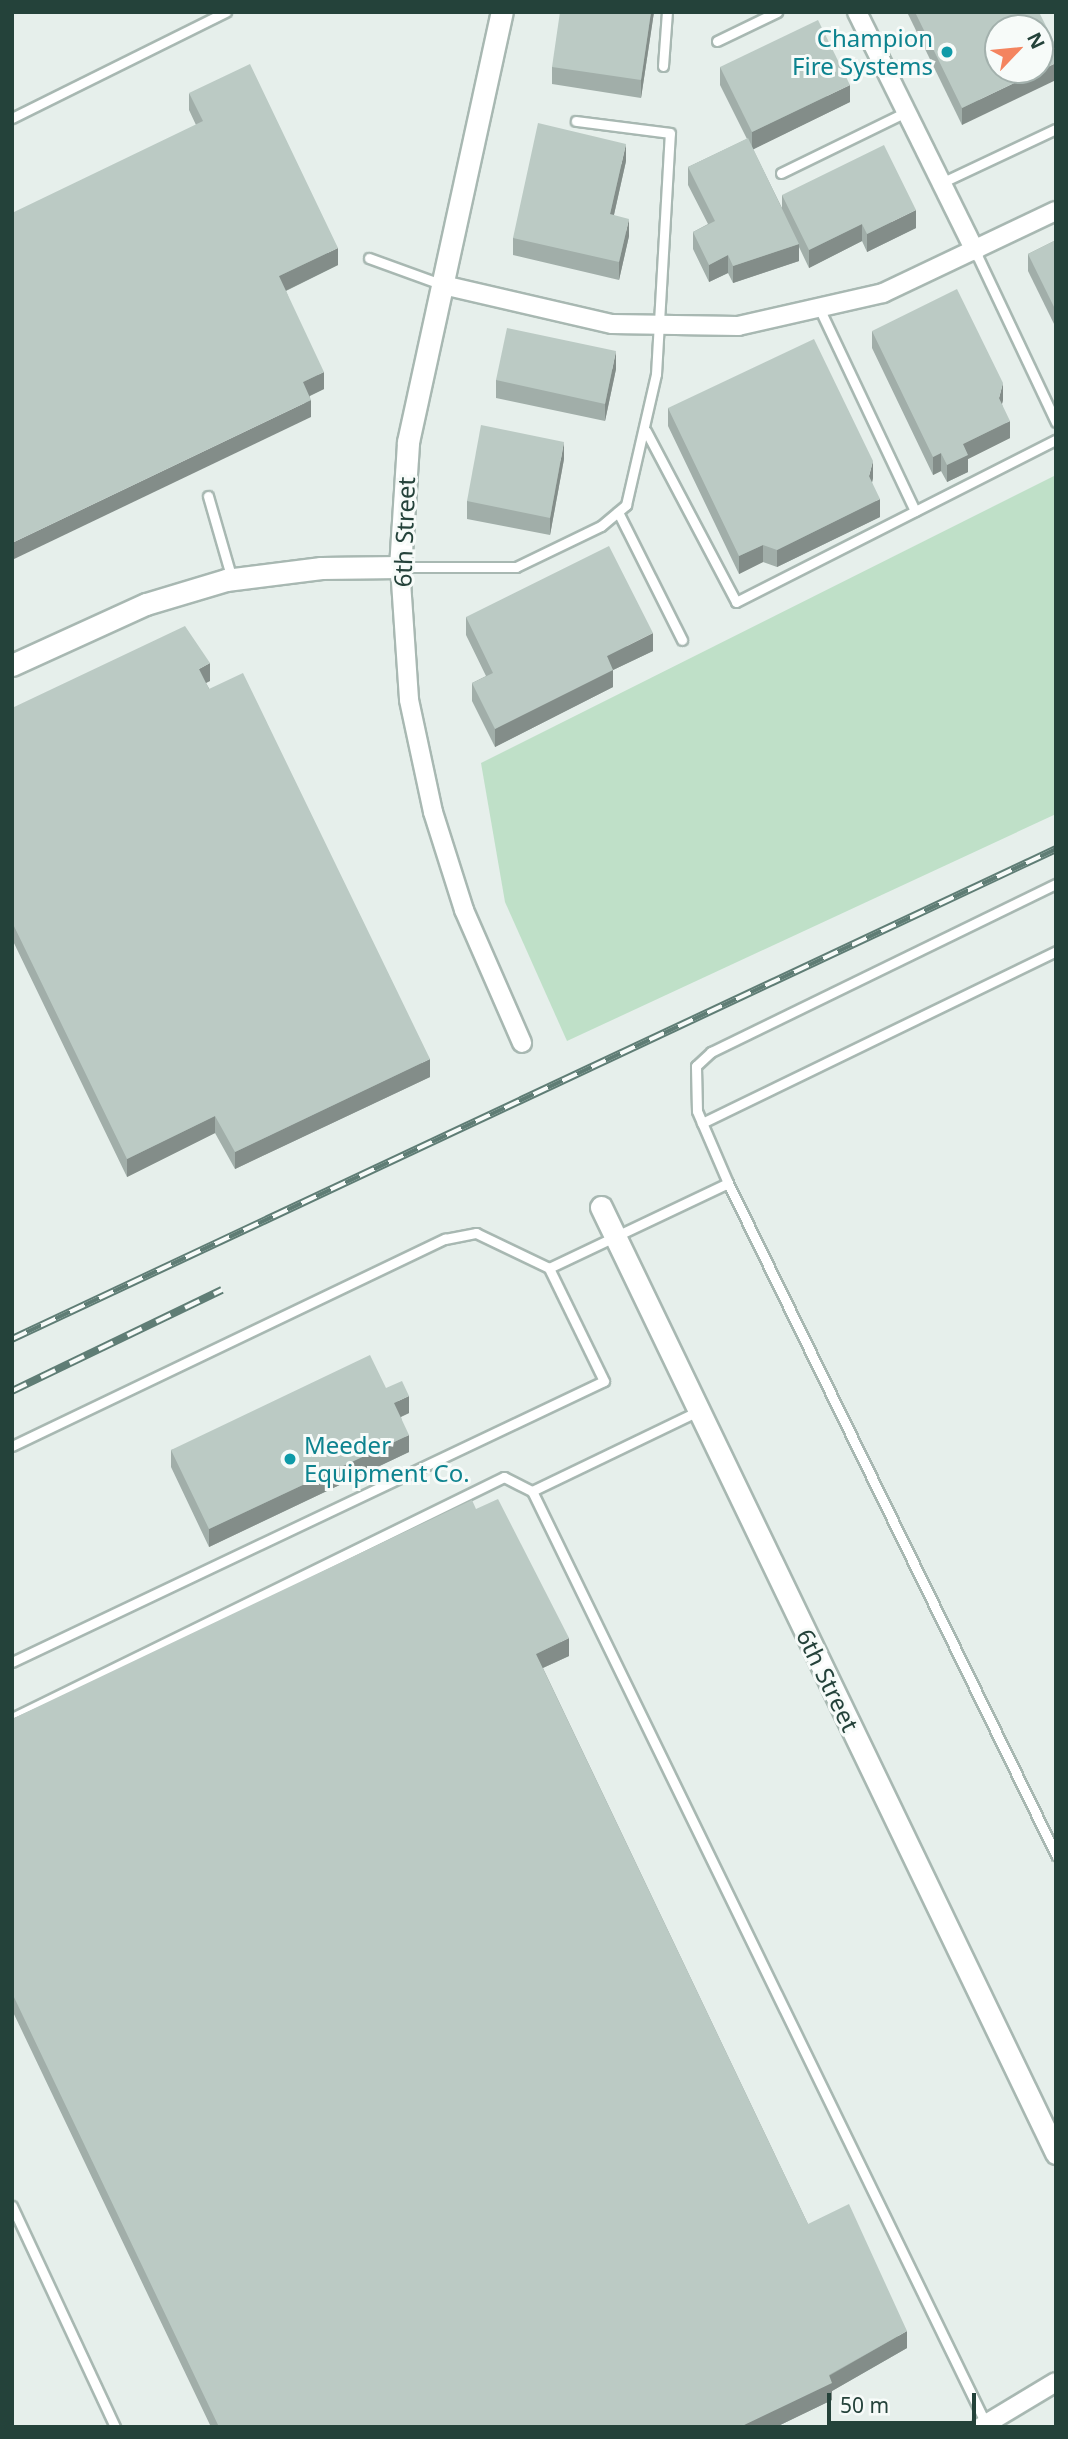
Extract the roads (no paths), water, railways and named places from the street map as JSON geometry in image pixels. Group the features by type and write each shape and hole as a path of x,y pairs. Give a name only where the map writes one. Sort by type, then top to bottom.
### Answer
{"street":[{"name":"6th Street","path":"502,12 408,442 400,567 409,700 433,812 478,946 522,1043"},
{"path":"857,12 975,251"},
{"path":"443,285 575,318 657,328 738,326 821,312 883,293 1056,211"},
{"path":"12,665 146,604 232,579 400,567"},
{"name":"6th Street","path":"601,1207 1056,2153"},
{"path":"984,2425 1056,2382"}],"lane":[{"path":"12,118 226,12"},
{"path":"663,66 667,12"},
{"path":"717,41 776,12"},
{"path":"781,173 906,112"},
{"path":"400,567 516,567 618,512 626,505 646,431 657,328 670,133 576,121"},
{"path":"942,183 1056,130"},
{"path":"975,251 1056,422"},
{"path":"369,258 443,285"},
{"path":"821,312 915,511"},
{"path":"646,431 736,602 1056,440"},
{"path":"208,496 232,579"},
{"path":"618,512 682,640"},
{"path":"1056,884 711,1052 696,1066 691,1089 702,1123 728,1183 1056,1856"},
{"path":"702,1123 1056,951"},
{"path":"549,1268 728,1183"},
{"path":"12,1446 445,1239 476,1233 549,1268 604,1381 12,1662"},
{"path":"532,1491 698,1410"},
{"path":"12,1718 504,1477 532,1491 984,2425"},
{"path":"12,2206 114,2427"}],"railway":[{"path":"12,1339 1056,849"},
{"path":"12,1391 222,1290"}],"place":[{"name":"Champion Fire Systems","path":"947,52"},
{"name":"Meeder Equipment Co.","path":"290,1459"}]}
